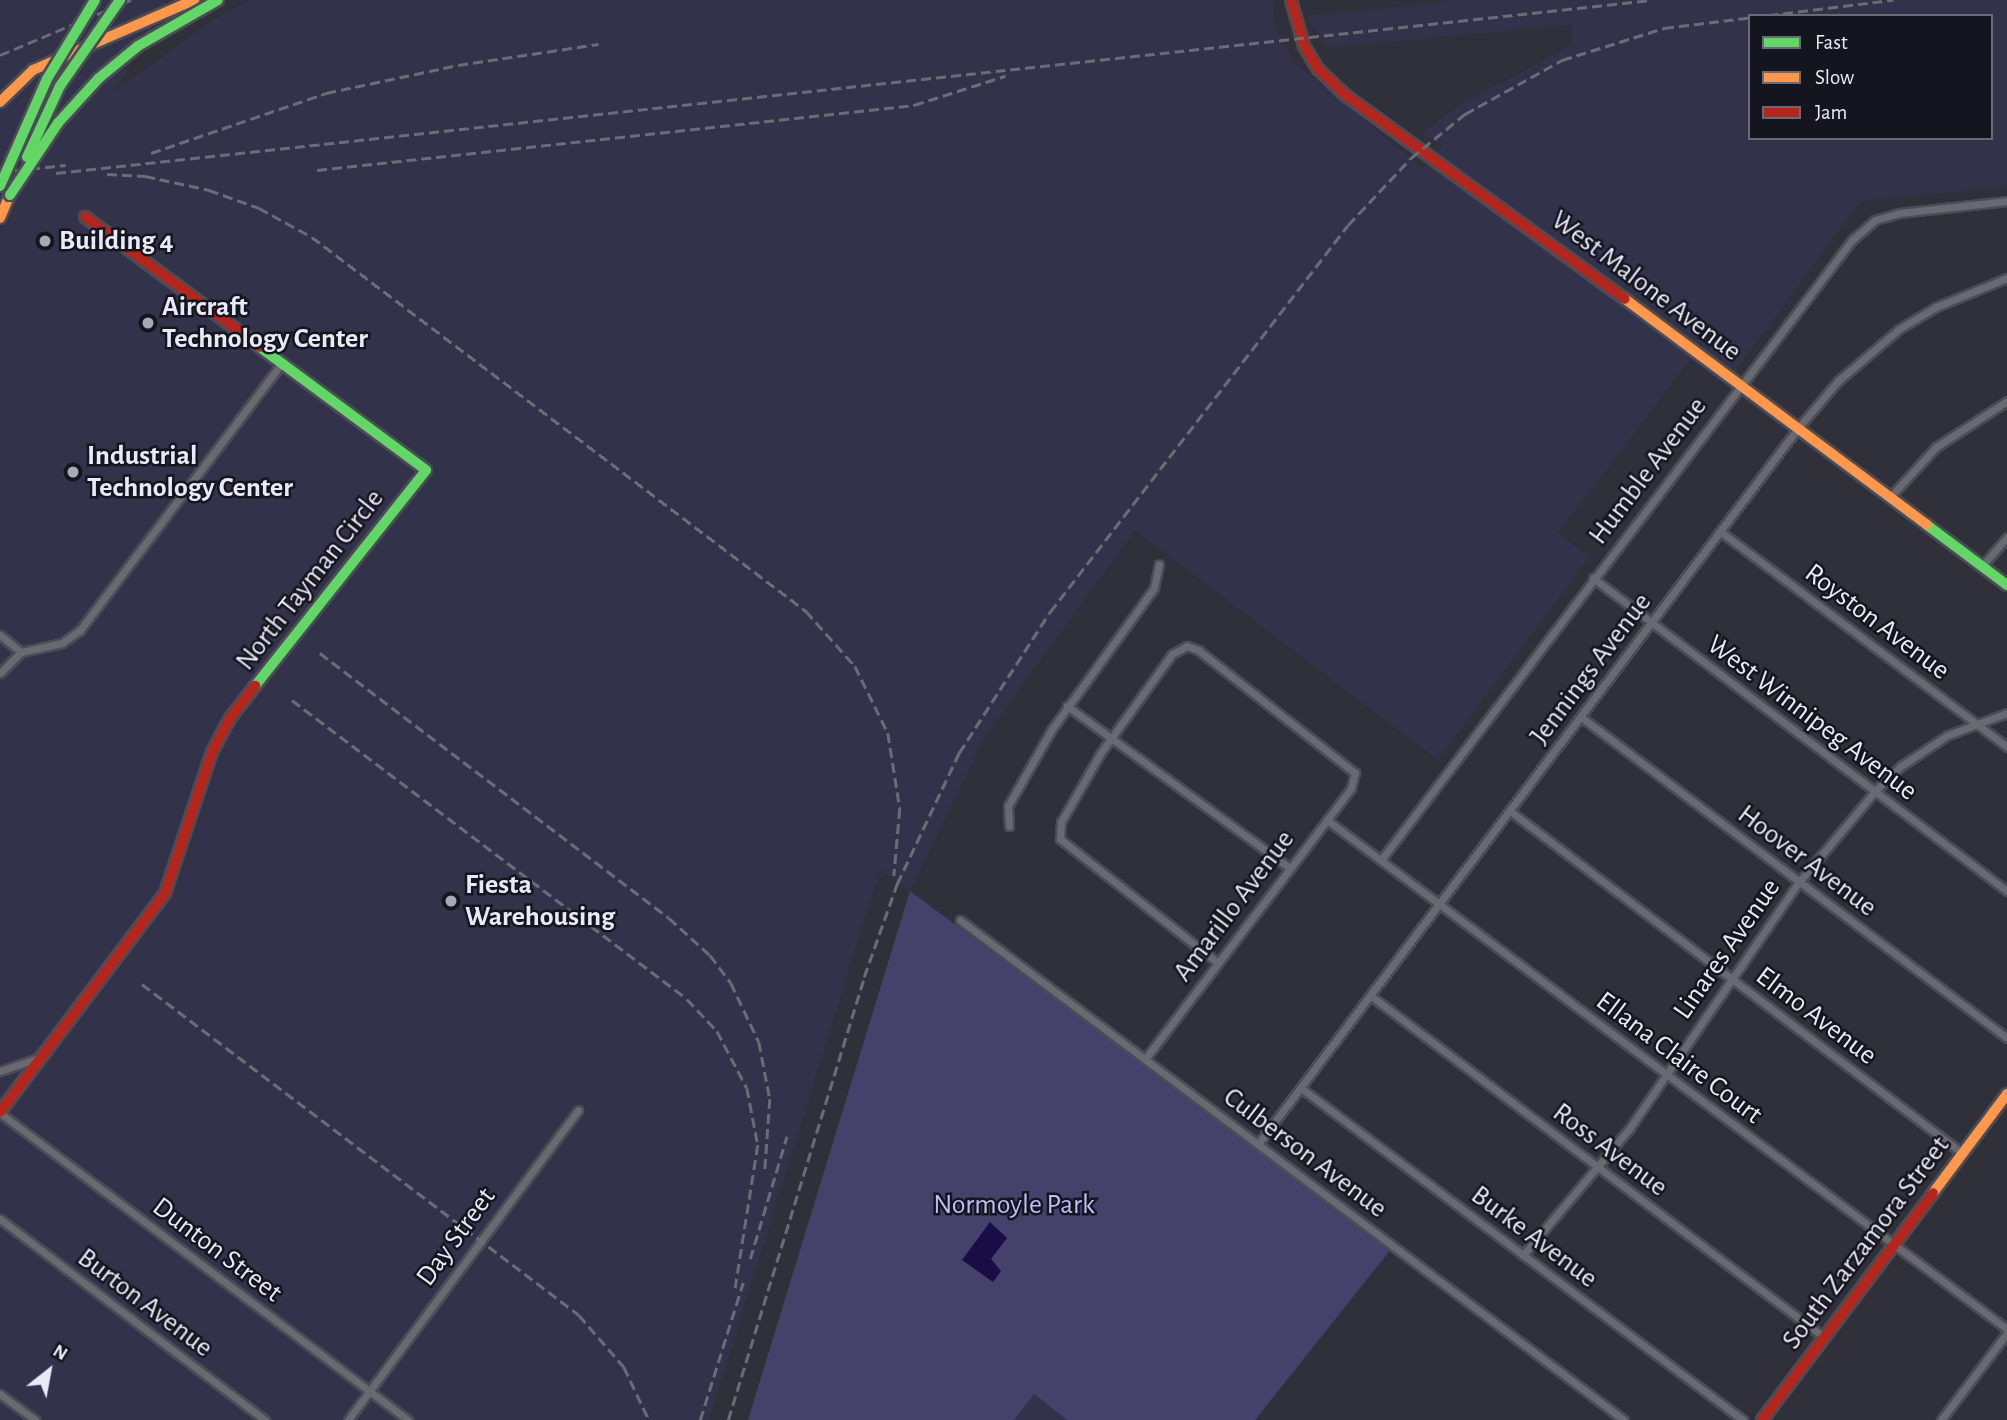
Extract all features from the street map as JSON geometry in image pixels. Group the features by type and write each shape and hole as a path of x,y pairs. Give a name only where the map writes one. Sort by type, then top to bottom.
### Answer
{"street":[{"path":"0,186 47,79 95,0"},
{"path":"0,218 60,86 120,0"},
{"path":"0,102 33,69 71,50 194,0"},
{"path":"10,195 58,123 99,78 138,46 218,0"},
{"name":"West Malone Avenue","path":"1291,0 1304,46 1329,81 2007,585"},
{"name":"Humble Avenue","path":"1381,860 1852,240 1875,220 2007,201"},
{"path":"0,673 21,652 62,643 80,630 283,362 85,217"},
{"name":"Jennings Avenue","path":"1258,1144 1798,428 1864,356 1899,329 1936,307 2007,278"},
{"name":"North Tayman Circle","path":"0,1112 165,893 212,752 230,718 426,470 283,362"},
{"path":"1890,497 1936,447 2007,401"},
{"name":"Royston Avenue","path":"1721,532 2007,747"},
{"path":"1982,566 2007,537"},
{"path":"1009,826 1008,806 1068,706 1154,588 1159,565"},
{"name":"West Winnipeg Avenue","path":"1593,578 2007,891"},
{"path":"0,635 21,652"},
{"name":"Amarillo Avenue","path":"1114,736 1178,649 1198,650 1350,766 1354,777 1327,820 1144,1059"},
{"path":"1068,706 1114,736 1289,867"},
{"name":"Linares Avenue","path":"1523,1255 1599,1168 1667,1075 1799,881 1875,792 1924,750 1977,723 2007,713"},
{"name":"Hoover Avenue","path":"1581,717 2007,1038"},
{"path":"1114,736 1059,830 1064,847 1217,962"},
{"name":"Elmo Avenue","path":"1510,811 1962,1153"},
{"name":"Ellana Claire Court","path":"1327,820 2007,1331"},
{"name":"Culberson Avenue","path":"960,920 1624,1420"},
{"name":"Ross Avenue","path":"1371,996 1825,1338"},
{"path":"0,1072 42,1057"},
{"name":"Burke Avenue","path":"1301,1088 1743,1420"},
{"name":"South Zarzamora Street","path":"1762,1420 2007,1094"},
{"name":"Day Street","path":"348,1420 578,1110"},
{"name":"Dunton Street","path":"0,1112 408,1420"},
{"name":"Burton Avenue","path":"0,1219 265,1420"},
{"path":"1941,1420 2007,1331"},
{"path":"0,1394 35,1420"}],"shaded area":[{"path":"0,0 168,0 114,92 216,18 250,0 1275,0 1273,21 1295,63 1422,168 1442,146 1422,134 1458,106 1572,45 1572,24 1327,48 1307,16 1463,0 2007,0 2007,186 1861,201 1725,384 1690,359 1558,533 1590,557 1438,760 1135,530 983,739 910,891 880,869 709,1420 0,1420 0,233 12,207 0,207"},
{"path":"990,1222 1007,1238 991,1259 1001,1271 993,1282 962,1260"},
{"path":"1034,1394 1067,1420 1014,1420"}],"green space":[{"name":"Normoyle Park","path":"910,891 1391,1249 1255,1420 1067,1420 1034,1394 1014,1420 748,1420"}],"railway":[{"path":"0,55 131,0"},
{"path":"56,173 1651,0"},
{"path":"1778,14 1893,0"},
{"path":"728,1420 864,977 897,884 959,753 1050,612 1348,225 1411,158 1465,114 1562,60 1664,28 1748,18"},
{"path":"151,153 326,93 458,65 598,44"},
{"path":"317,170 914,105 1005,76"},
{"path":"0,172 66,165"},
{"path":"107,174 145,176 209,190 259,208 312,237 806,611 855,666 888,733 900,809 894,876"},
{"path":"320,653 669,918 710,955 731,983 759,1042 770,1099 765,1171"},
{"path":"292,700 687,999 717,1031 747,1088 758,1145 735,1291"},
{"path":"142,984 579,1315 624,1367 649,1420"},
{"path":"750,1259 787,1136"},
{"path":"700,1420 743,1283"}],"traffic: fast":[{"path":"0,186 47,79 95,0"},
{"path":"27,157 60,86 120,0"},
{"path":"10,195 58,123 99,78 138,46 218,0"},
{"path":"255,686 426,470 260,347"},
{"path":"1927,525 2007,585"}],"traffic: slow":[{"path":"0,102 33,70 194,0"},
{"path":"0,218 10,195"},
{"path":"1625,299 1927,525"},
{"path":"1933,1193 2007,1094"}],"traffic: jam":[{"path":"1291,0 1304,46 1318,69 1345,95 1625,299"},
{"path":"85,217 260,347"},
{"path":"0,1112 165,893 212,752 230,718 255,686"},
{"path":"1762,1420 1933,1193"}],"place":[{"name":"Building 4","path":"45,241"},
{"name":"Aircraft Technology Center","path":"148,323"},
{"name":"Industrial Technology Center","path":"73,472"},
{"name":"Fiesta Warehousing","path":"451,901"}]}
